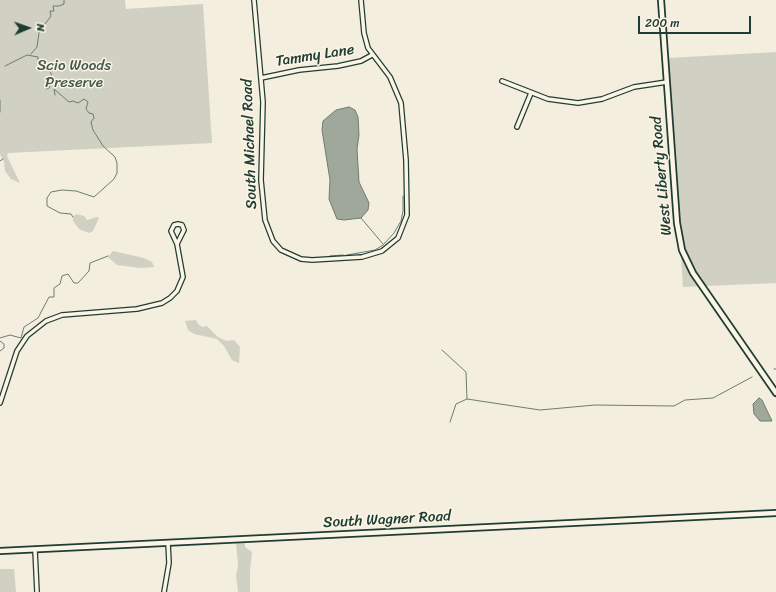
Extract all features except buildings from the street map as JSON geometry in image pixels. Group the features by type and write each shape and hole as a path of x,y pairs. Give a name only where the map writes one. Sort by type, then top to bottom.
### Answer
{"main road":[{"name":"West Liberty Road","path":"661,0 677,223 682,250 693,273 776,393"},
{"name":"South Wagner Road","path":"0,552 776,513"}],"street":[{"name":"South Michael Road","path":"254,0 261,78 263,124 261,180 265,220 273,241 281,250 301,259 312,260 362,257 382,251 398,238 406,223 408,207 401,103 390,78 372,55 365,41 361,0"},
{"name":"Tammy Lane","path":"261,78 299,70 338,66 360,61 372,55"},
{"path":"502,81 548,99 568,102 592,102 634,88 667,82"},
{"path":"517,127 531,93"},
{"path":"0,403 18,351 27,336 46,321 62,315 137,309 162,303 177,292 183,278 177,244 172,228 174,225 182,225 184,230 177,244"},
{"path":"164,592 169,562 168,543"},
{"path":"35,550 37,592"}],"green space":[{"name":"Scio Woods Preserve","path":"0,0 125,0 126,9 203,4 212,143 8,153 7,156 20,183 11,179 5,171 4,162 0,154"},
{"path":"776,52 776,283 683,287 668,58"},
{"path":"76,214 84,216 87,220 97,217 99,218 93,231 89,233 79,229 73,221 73,217"},
{"path":"113,251 144,258 152,262 154,267 140,268 117,265 108,257"},
{"path":"196,320 199,325 203,327 207,326 218,337 226,341 234,340 240,347 239,363 232,360 224,346 217,339 194,334 188,330 185,321"},
{"path":"236,542 245,542 245,547 252,552 250,592 238,592 236,575 238,566"},
{"path":"0,569 14,569 16,592 0,592"}],"shaded area":[{"path":"349,107 355,110 358,117 359,135 357,149 359,182 369,203 368,210 361,218 344,220 337,219 329,199 330,180 322,130 323,121 336,110"},
{"path":"759,398 762,400 772,421 760,421 754,414 753,404"}],"waterway":[{"path":"31,54 37,47 40,26 45,24 51,16 50,11 54,11 53,6 64,4 64,0"},
{"path":"5,66 27,55 38,57 38,60 51,73 52,81 49,88 46,89"},
{"path":"55,95 54,89 69,102 73,101 78,103 84,99 88,102 86,109 89,113 93,114 94,118 91,122 93,130 103,146 115,157 117,163 117,173 114,179 94,197 76,191 62,190 51,192 47,198 47,206 60,213 71,214 73,217"},
{"path":"0,100 0,112"},
{"path":"347,255 375,250 383,245 394,233 401,221 403,196"},
{"path":"361,218 383,244"},
{"path":"330,256 343,255"},
{"path":"0,338 10,335 21,338 24,327 38,318 49,297 54,297 54,288 60,284 62,276 68,274 74,283 78,283 89,271 90,263 108,256"},
{"path":"0,341 4,344 4,348 0,351"},
{"path":"442,350 466,372 467,399 540,410 595,405 674,406 685,400 713,398 752,377"},
{"path":"450,422 456,404 467,399"}]}
